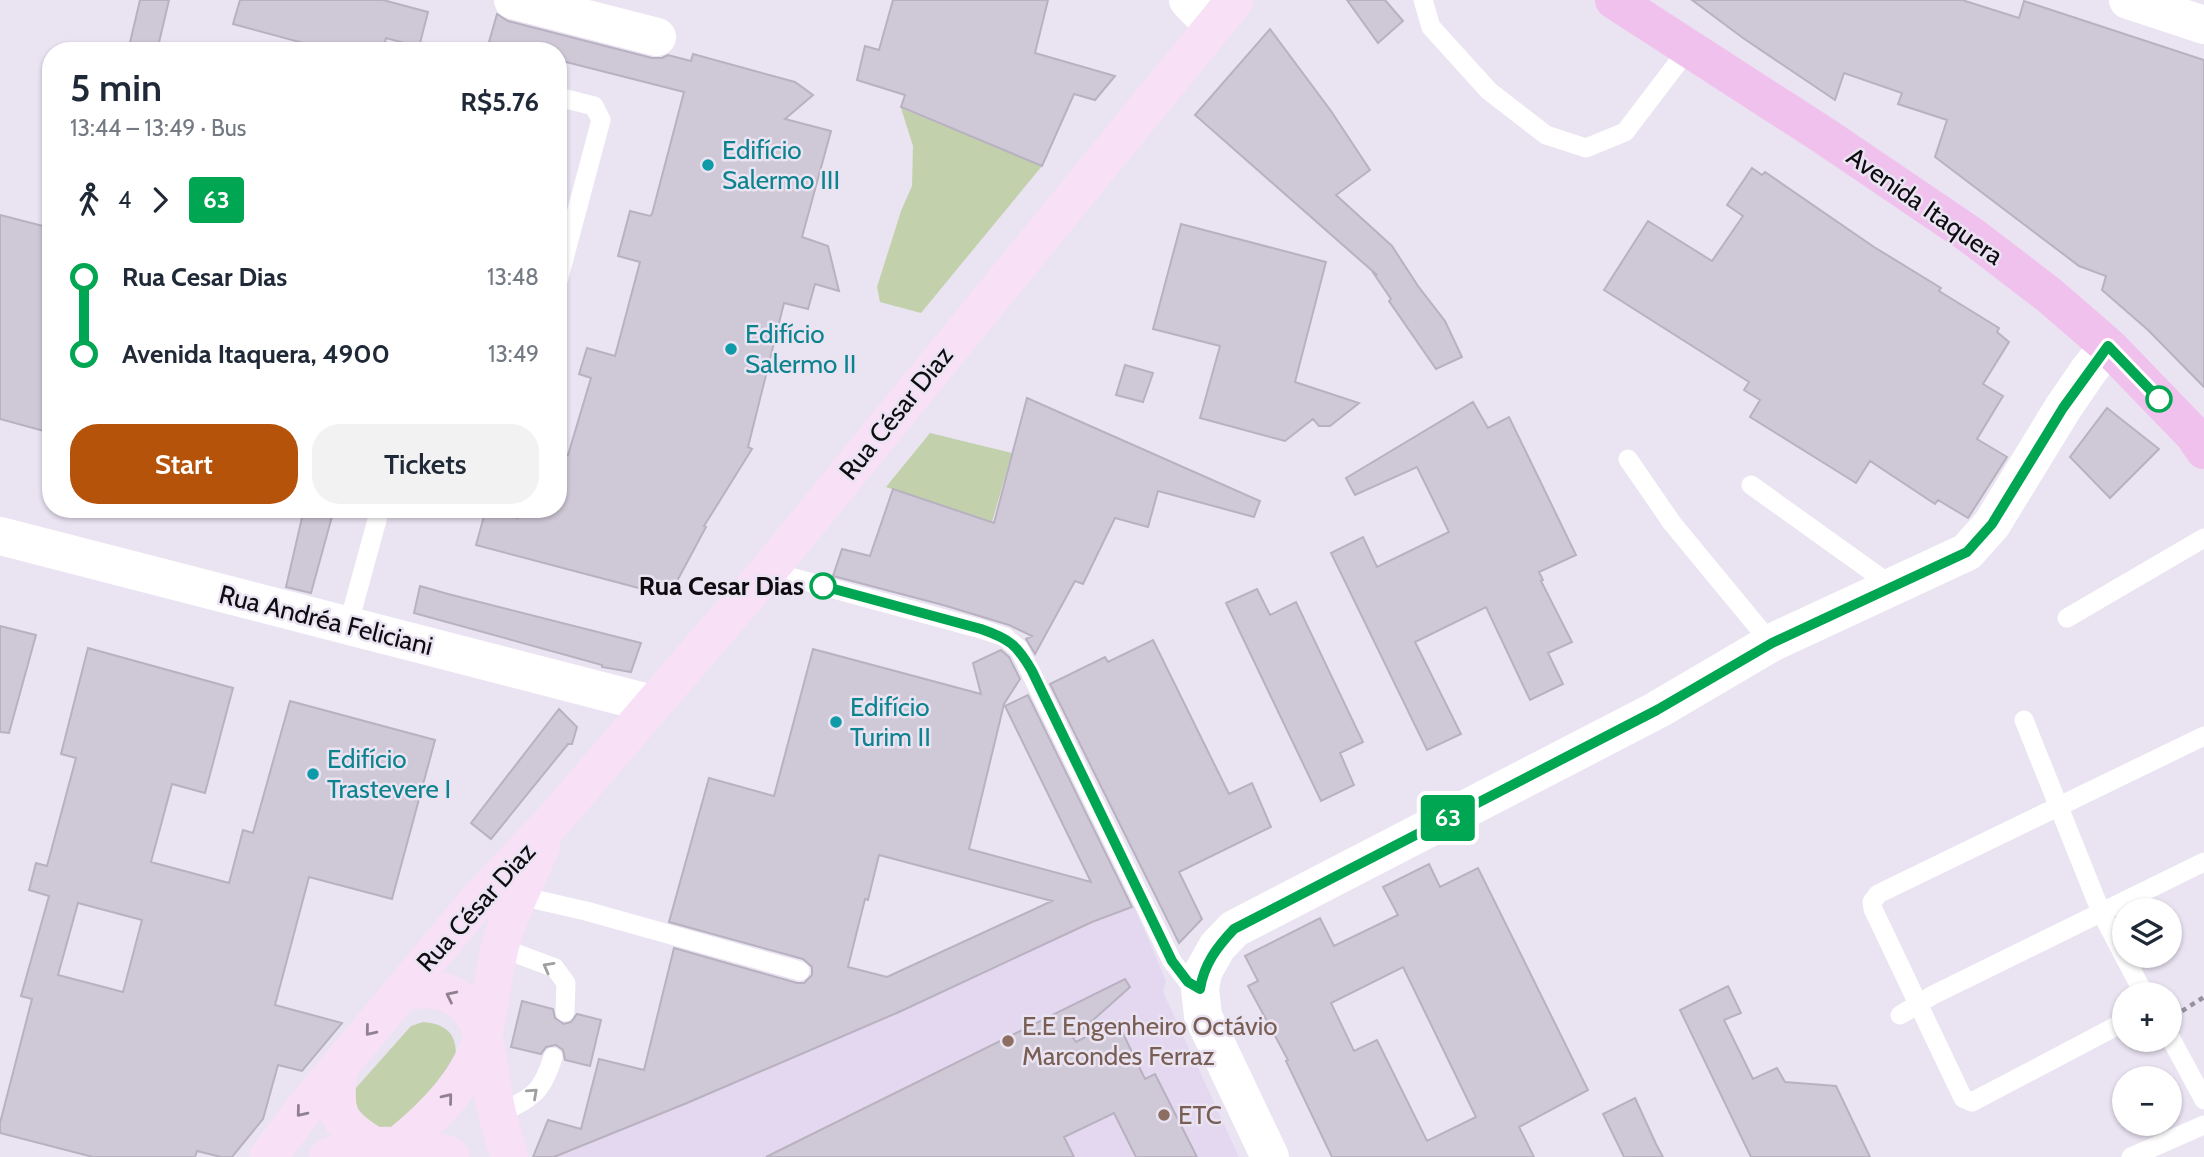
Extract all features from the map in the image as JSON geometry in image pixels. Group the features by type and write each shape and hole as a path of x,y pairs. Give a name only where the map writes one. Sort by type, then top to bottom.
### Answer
{"main road":[{"name":"Avenida Itaquera","path":"1614,0 1826,137 1972,236 2049,295 2108,346 2193,434 2204,450"}],"street":[{"path":"513,0 657,37"},
{"path":"2128,0 2204,25"},
{"name":"Rua César Diaz","path":"401,992 480,899 552,822 768,571 1212,9"},
{"path":"1270,1157 1203,1016 1200,989 1203,972 1217,947 1234,929 1657,710 1772,643 1967,552 1992,524 2063,408 2108,346"},
{"name":"Rua Andréa Feliciani","path":"0,536 652,704"},
{"name":"Rua César Diaz","path":"484,1033 499,947 552,822"},
{"path":"268,1157 304,1108 401,992 422,988 442,991 460,1000 475,1015 484,1033 497,1115 509,1157"},
{"path":"328,1157 386,1145 423,1125 459,1085 484,1033"},
{"path":"338,1070 336,1099 341,1119 352,1133 386,1145 451,1157"}],"lane":[{"path":"1423,0 1431,27 1489,90 1546,135 1586,148 1625,132 1689,48"},
{"path":"567,99 594,106 601,120 567,247"},
{"path":"1628,459 1672,523 1772,643"},
{"path":"1751,485 1892,586"},
{"path":"348,626 378,518"},
{"path":"2067,618 2204,538"},
{"path":"768,571 981,629 1004,637 1019,649 1172,961 1188,982 1200,989"},
{"path":"2024,720 2101,912 2138,982"},
{"path":"2112,1028 1969,1102 1963,1098 1873,909 1874,898 2204,736"},
{"path":"1899,1014 2204,862"},
{"path":"520,896 586,911 800,971"},
{"path":"499,947 555,968 566,983 565,1012"},
{"path":"2178,1052 2204,1100"},
{"path":"497,1115 533,1096 546,1079 552,1057"},
{"path":"2131,1157 2204,1125"}],"path":[{"path":"2182,1011 2204,997"}],"shaded area":[{"name":"E.E Engenheiro Octávio Marcondes Ferraz","path":"1134,906 1166,981 1163,992 1239,1157 554,1157 899,1012 1092,922"}],"green space":[{"path":"901,108 1042,166 921,313 880,302 877,287 901,211 912,186 913,146"},
{"path":"930,433 1012,453 992,522 886,487"},
{"path":"423,1022 440,1026 450,1034 455,1046 455,1063 397,1131 357,1122 355,1089 411,1026"}],"building":[{"path":"140,0 169,0 159,42 130,42"},
{"path":"240,0 383,0 428,12 420,42 401,42 386,38 385,42 300,42 233,24"},
{"path":"893,0 1048,0 1035,53 1115,76 1095,100 1074,94 1042,166 901,107 905,95 857,80 865,46 879,50"},
{"path":"1347,0 1385,0 1403,21 1378,43"},
{"path":"1692,0 1962,0 2019,18 2024,1 2204,60 2204,387 2148,330 2102,290 2106,276 2079,266 1935,157 1947,120 1898,104 1902,93 1844,73 1835,100"},
{"path":"497,14 508,21 652,58 668,55 691,61 693,54 795,82 813,95 785,119 831,131 802,237 828,246 839,291 815,284 808,309 784,303 748,447 752,449 704,526 706,527 669,596 476,545 484,518 567,518 567,455 591,378 579,374 587,348 615,356 640,262 618,256 630,211 650,216 652,214 684,92 567,62 567,42 489,42"},
{"path":"1270,29 1331,111 1370,170 1336,195 1392,246 1445,321 1462,357 1436,369 1389,301 1391,299 1374,274 1377,275 1195,115"},
{"path":"1752,168 1762,175 1765,172 1874,247 1941,288 1939,291 1999,328 1997,332 2009,342 1983,384 2003,396 1977,439 2007,457 1968,518 1938,500 1935,504 1870,461 1856,483 1750,417 1760,400 1744,390 1749,382 1604,290 1648,221 1712,261 1743,216 1727,205"},
{"path":"0,215 42,226 42,431 0,419"},
{"path":"1181,224 1326,262 1295,382 1359,403 1330,426 1319,426 1313,419 1285,441 1200,418 1220,346 1153,329"},
{"path":"1125,365 1153,373 1143,402 1116,395"},
{"path":"1027,398 1260,501 1254,517 1158,491 1148,527 1115,518 1083,584 1075,581 1035,654 1026,639 1032,636 1009,625 833,576 842,549 870,556 893,489 994,523"},
{"path":"1473,402 1488,428 1509,417 1576,555 1539,572 1572,642 1548,653 1563,684 1530,700 1486,607 1415,642 1461,734 1427,750 1331,553 1363,537 1377,567 1449,532 1417,467 1355,495 1346,478"},
{"path":"2107,408 2159,449 2110,498 2070,457"},
{"path":"302,518 332,518 311,593 286,587"},
{"path":"420,586 641,643 631,672 602,667 414,613"},
{"path":"1257,589 1270,615 1296,602 1363,742 1340,753 1354,785 1321,801 1226,603"},
{"path":"0,626 36,635 9,733 0,732"},
{"path":"1153,640 1229,794 1252,783 1271,827 1179,872 1202,919 1179,943 1050,684 1105,657 1108,662"},
{"path":"88,648 233,688 205,793 172,784 151,862 229,883 243,830 253,833 290,701 435,740 392,899 309,877 275,1005 342,1023 302,1071 278,1065 263,1119 232,1157 197,1151 195,1157 93,1157 0,1133 0,1123 32,999 21,996 49,896 29,890 36,863 47,866 76,758 61,754","holes":["78,903 142,920 123,992 58,975"]},
{"path":"813,649 981,694 973,663 1001,650 1009,657 1020,679 1004,704 969,849 1091,882 1005,706 1028,695 1132,907 1092,922 899,1012 687,1103 554,1157 533,1157 548,1120 581,1129 599,1059 644,1070 674,948 797,983 804,983 812,975 812,967 803,959 669,922 709,778 774,796","holes":["879,855 1052,901 887,977 848,967"]},
{"path":"559,709 577,727 572,744 568,744 491,839 471,823"},
{"path":"1429,864 1440,887 1478,868 1588,1090 1519,1127 1534,1157 1332,1157 1286,1061 1288,1060 1248,986 1258,981 1245,956 1320,918 1334,946 1398,915 1383,887","holes":["1403,967 1476,1117 1427,1141 1377,1040 1354,1051 1331,1003"]},
{"path":"1125,979 1130,987 1073,1038 1076,1042 1117,1021 1145,1079 1155,1074 1197,1157 1136,1157 1114,1113 1064,1137 1074,1157 766,1157"},
{"path":"1728,986 1741,1013 1724,1020 1753,1079 1777,1068 1785,1082 1836,1086 1870,1157 1751,1157 1680,1010"},
{"path":"522,1001 553,1009 555,1018 564,1024 571,1022 577,1014 601,1020 590,1066 565,1060 563,1050 556,1045 546,1047 541,1054 511,1047"},
{"path":"1635,1098 1663,1157 1624,1157 1603,1114"}],"bus line":[{"name":"63","path":"823,586 981,629 1004,637 1019,649 1172,961 1188,982 1200,989 1203,972 1217,947 1234,929 1657,710 1772,643 1967,552 1992,524 2063,408 2108,346 2159,399"}],"place":[{"name":"Edifício Salermo III","path":"708,165"},
{"name":"Edifício Salermo II","path":"731,349"},
{"name":"Rua Cesar Dias","path":"823,586"},
{"name":"Edifício Turim II","path":"836,722"},
{"name":"Edifício Trastevere I","path":"313,774"},
{"name":"E.E Engenheiro Octávio Marcondes Ferraz","path":"1008,1041"},
{"name":"ETC","path":"1164,1115"}]}
